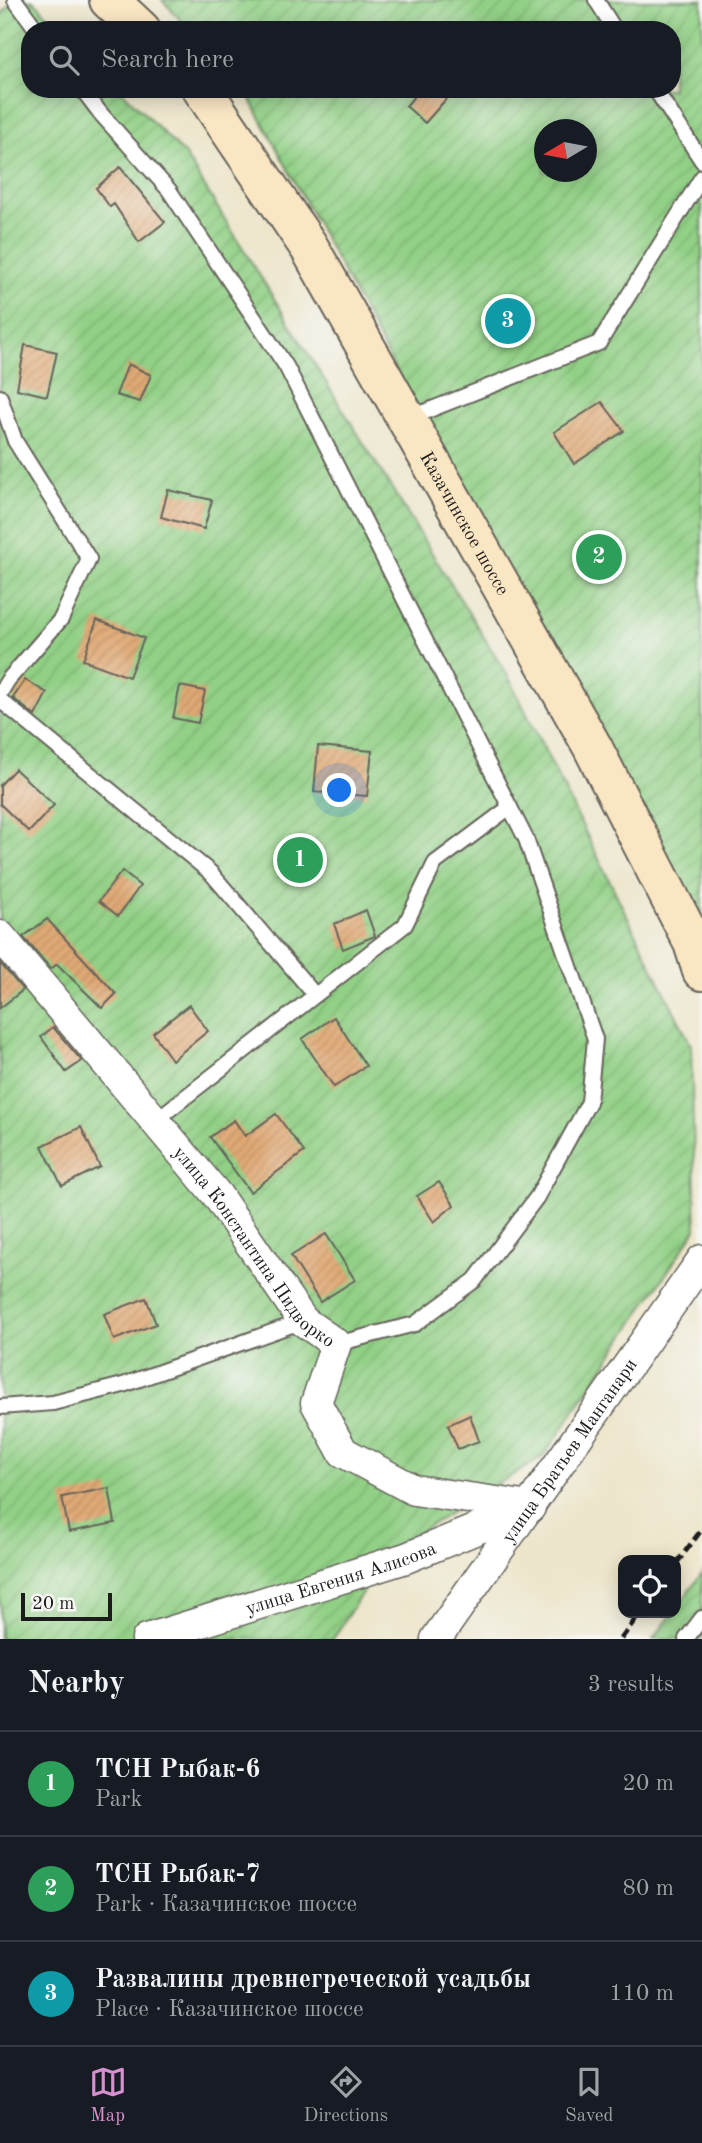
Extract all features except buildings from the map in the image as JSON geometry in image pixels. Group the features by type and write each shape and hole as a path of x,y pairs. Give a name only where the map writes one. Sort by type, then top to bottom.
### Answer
{"main road":[{"path":"109,0 131,21"},
{"name":"Казачинское шоссе","path":"208,98 309,247 407,419 592,746 693,943 702,971"}],"street":[{"name":"улица Константина Пидворко","path":"0,936 217,1195 303,1321 336,1344 316,1402 343,1452 414,1490 530,1507"},
{"name":"улица Братьев Манганари","path":"436,1639 702,1261"},
{"name":"улица Евгения Алисова","path":"147,1639 406,1558 530,1507"}],"lane":[{"path":"15,0 30,21"},
{"path":"596,0 609,21"},
{"path":"89,98 169,190 286,366 526,839 595,1039 589,1102 537,1197 475,1280 415,1324 336,1344"},
{"path":"661,98 702,161"},
{"path":"407,419 599,343 702,177"},
{"path":"0,397 15,441 89,559 61,619 0,693"},
{"path":"0,700 211,873 315,995"},
{"path":"156,1120 405,925 435,863 510,807"},
{"path":"0,1406 53,1403 123,1385 303,1321"},
{"path":"686,1639 702,1618"}],"green space":[{"path":"14,0 33,0 53,21 21,21 21,98 129,98 185,155 508,676 691,1045 696,1229 544,1456 388,1551 333,1639 0,1639 0,16"},
{"path":"162,0 702,0 702,943 250,98 681,98 681,21 182,21"},
{"path":"702,1573 702,1639 653,1639 669,1618 681,1618 681,1602"}],"railway":[{"path":"681,1557 702,1529"},
{"path":"621,1639 636,1618"}],"place":[{"name":"Развалины древнегреческой усадьбы","path":"508,321"},
{"name":"ТСН Рыбак-7","path":"599,557"},
{"name":"ТСН Рыбак-6","path":"300,860"}]}
